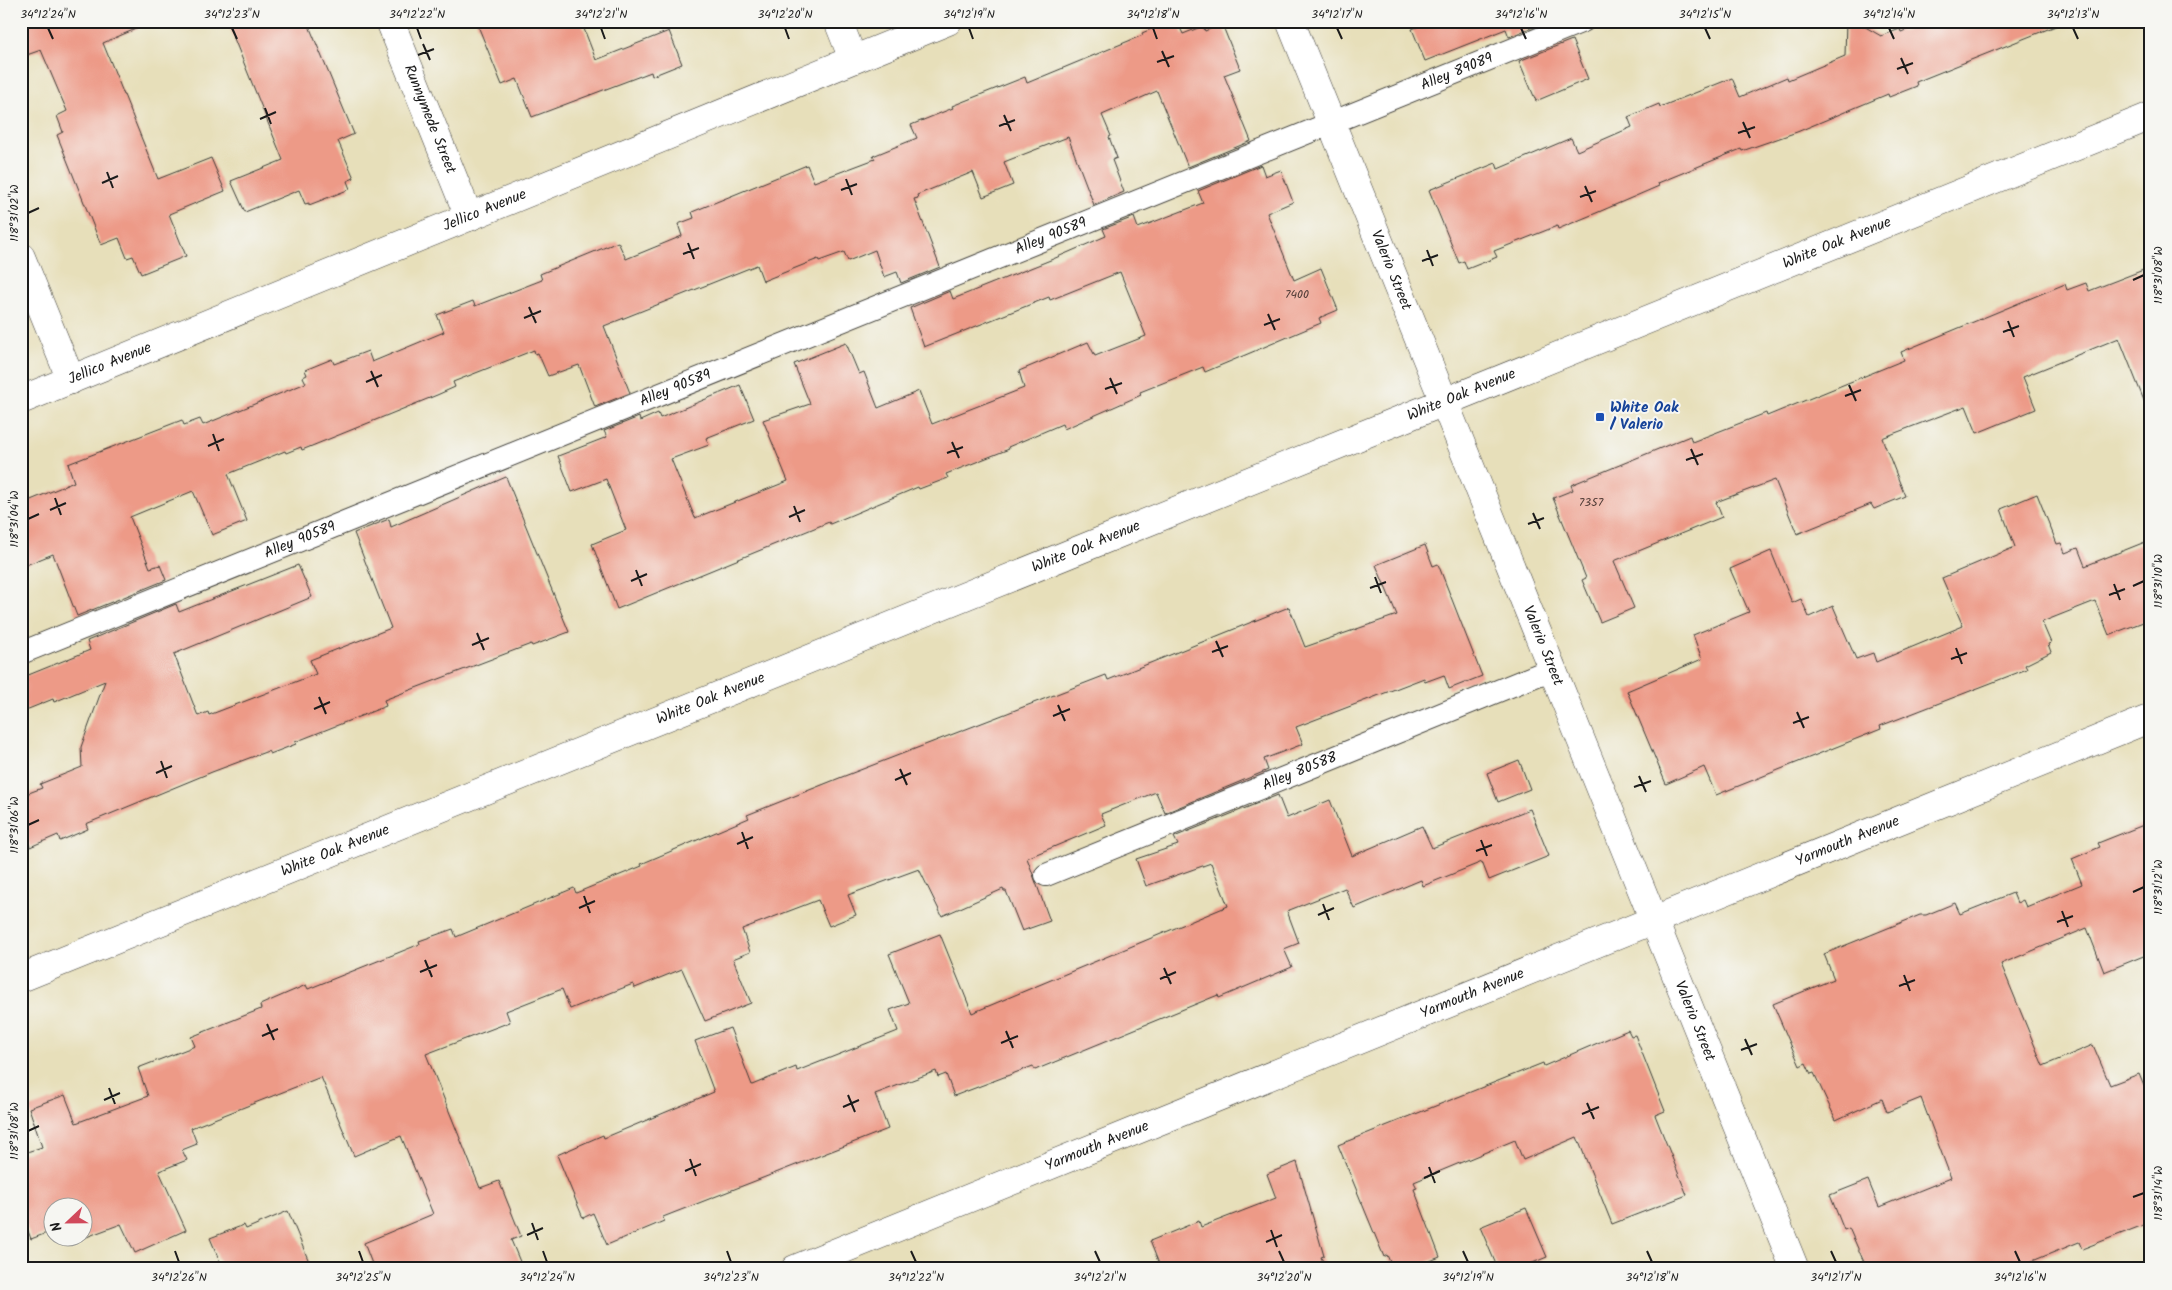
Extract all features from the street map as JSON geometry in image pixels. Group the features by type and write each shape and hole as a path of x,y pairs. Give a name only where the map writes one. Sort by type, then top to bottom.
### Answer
{"street":[{"name":"Runnymede Street","path":"390,21 469,217"},
{"path":"838,21 853,59"},
{"name":"Jellico Avenue","path":"21,400 948,21"},
{"name":"Valerio Street","path":"1290,21 1795,1269"},
{"name":"White Oak Avenue","path":"21,978 1446,403 2151,116"},
{"path":"21,257 71,380"},
{"name":"Yarmouth Avenue","path":"795,1269 1653,922 2151,718"}],"lane":[{"name":"Alley 89089","path":"1331,123 1583,21"},
{"name":"Alley 90589","path":"21,653 1331,123"},
{"name":"Alley 80588","path":"1046,875 1552,669"}],"building":[{"path":"21,21 154,21 103,43 158,179 211,158 225,191 169,214 186,256 141,274 133,256 127,258 119,238 101,245 57,135 63,132 57,116 67,111 41,50 21,57"},
{"path":"227,21 307,21 354,134 338,141 354,178 347,181 350,189 309,205 309,203 305,204 299,190 245,212 231,181 283,160"},
{"path":"476,21 581,21 596,60 669,31 682,64 652,76 651,72 532,117 517,79 502,85"},
{"path":"1170,21 1177,21 1183,34 1203,26 1205,31 1222,24 1240,69 1224,75 1251,141 1188,167 1157,91 1102,115 1111,136 1109,137 1117,158 1112,160 1124,192 1094,205 1068,137 1004,162 1013,185 983,197 973,172 917,195 918,198 914,199 940,267 901,283 897,272 884,277 875,250 848,261 844,252 819,261 818,259 763,281 757,265 604,326 630,393 595,407 579,365 548,376 538,353 535,354 534,350 453,382 455,387 437,395 302,450 301,447 286,453 285,451 228,474 247,521 212,535 193,491 130,517 150,568 160,565 166,580 77,616 53,554 21,567 21,504 74,482 68,464 182,420 184,425 200,419 203,425 306,383 303,377 307,375 305,370 332,359 334,364 368,351 372,362 444,332 437,315 473,301 475,306 542,280 540,274 618,242 626,259 682,236 678,224 694,218 692,212 807,165 814,182 875,159 873,156 917,138 911,125 953,108 952,106 1025,77 1027,83 1143,35 1142,33"},
{"path":"1432,21 1547,21 1509,37 1506,29 1425,61 1412,29"},
{"path":"1846,21 1855,21 1881,36 1900,29 1901,32 1928,21 2063,23 1916,82 1917,86 1889,97 1888,94 1797,132 1742,151 1741,149 1658,183 1659,186 1558,229 1557,226 1494,251 1497,257 1467,269 1464,261 1459,263 1429,190 1496,163 1498,169 1571,138 1577,151 1632,127 1628,117 1659,104 1660,107 1732,78 1740,97 1787,77 1788,80 1845,56"},
{"path":"1572,40 1588,79 1536,101 1519,61"},
{"path":"1261,165 1265,176 1281,170 1293,202 1267,213 1294,280 1321,268 1338,310 1319,318 1321,323 1205,372 1203,367 1140,392 1141,395 1064,429 1062,424 1008,447 1009,449 946,474 948,478 919,489 918,487 830,524 829,522 617,609 592,544 626,530 606,479 572,492 558,456 607,437 604,431 639,417 640,421 658,413 660,418 740,385 754,419 706,438 709,445 671,459 695,518 788,481 763,420 810,404 794,364 846,343 859,374 864,372 878,408 919,391 932,424 1024,388 1019,371 1088,342 1095,356 1146,336 1120,272 1050,300 1049,297 924,347 910,308 950,291 953,299 1053,259 1106,236 1103,229 1134,217 1138,228 1203,203 1198,191"},
{"path":"2151,267 2151,413 2149,413 2119,338 2023,377 2036,409 1977,433 1966,406 1882,438 1905,496 1874,509 1871,504 1797,534 1775,480 1716,502 1722,517 1614,561 1634,608 1600,622 1582,580 1586,578 1553,498 1573,490 1571,485 1690,436 1692,442 1766,413 1767,416 1904,360 1901,352 2065,284 2067,290 2086,283 2089,291"},
{"path":"506,477 569,632 532,646 531,644 384,700 386,706 295,742 296,744 270,754 268,751 212,772 86,824 88,829 60,841 58,835 30,847 21,825 21,796 42,788 40,784 82,767 81,747 105,681 54,702 53,699 21,712 21,678 90,650 87,641 176,604 179,612 298,565 312,597 174,654 198,716 208,712 209,715 316,674 310,660 391,628 354,533 389,519 391,527"},
{"path":"2037,494 2057,544 2061,543 2065,553 2078,548 2085,566 2145,542 2151,558 2151,619 2109,635 2095,601 2042,622 2051,643 2048,644 2051,652 2025,665 2027,669 1880,726 1881,729 1716,795 1704,767 1666,784 1627,691 1702,659 1693,635 1749,612 1730,569 1771,551 1792,603 1801,599 1809,617 1833,606 1856,659 1873,653 1876,662 1963,626 1942,578 2015,547 2001,509"},
{"path":"1425,545 1433,566 1438,564 1482,676 1449,689 1444,675 1425,682 1424,678 1296,727 1303,744 1264,759 1268,770 1165,813 1156,792 1101,814 1106,825 1027,858 1050,921 1022,931 1006,891 1003,889 942,916 919,869 848,895 856,915 829,926 818,900 742,929 750,952 733,959 751,1003 705,1021 682,969 635,988 633,984 570,1009 562,989 506,1011 510,1022 426,1054 480,1188 499,1181 521,1236 511,1240 523,1269 374,1269 364,1243 433,1214 401,1136 354,1156 321,1077 191,1128 197,1144 182,1150 187,1160 159,1171 186,1230 135,1253 121,1224 92,1235 92,1198 42,1198 42,1235 31,1239 21,1212 21,1154 42,1147 29,1108 65,1095 76,1123 148,1096 138,1068 195,1046 191,1037 261,1009 260,1005 306,985 308,989 420,944 419,941 453,929 456,937 574,888 576,893 749,818 747,815 1106,675 1108,680 1289,607 1305,647 1397,615 1376,565"},
{"path":"1519,760 1530,789 1498,802 1487,773"},
{"path":"1278,795 1287,818 1330,800 1352,856 1422,826 1432,848 1530,809 1549,856 1489,880 1482,862 1423,886 1421,880 1354,908 1345,888 1287,911 1299,943 1284,949 1292,967 1219,998 1218,995 1035,1070 1033,1066 954,1096 946,1074 938,1077 936,1071 875,1094 888,1129 663,1217 664,1221 607,1245 593,1213 583,1218 557,1155 603,1135 604,1138 714,1092 695,1041 730,1028 752,1085 796,1067 797,1071 898,1031 890,1010 909,1003 889,954 940,934 972,1013 1228,906 1211,863 1146,886 1136,859 1178,845 1174,837"},
{"path":"2151,822 2151,953 2104,972 2087,928 2001,964 2043,1066 2093,1045 2110,1085 2139,1074 2144,1086 2151,1083 2151,1222 2082,1249 2079,1242 2013,1269 1867,1269 1849,1228 1844,1230 1830,1195 1868,1180 1879,1207 1951,1178 1921,1098 1887,1112 1882,1099 1836,1120 1814,1073 1811,1074 1806,1063 1800,1066 1773,1004 1834,979 1824,954 1920,915 1926,915 1955,903 1960,914 2013,893 2017,903 2023,900 2026,907 2082,884 2072,859 2100,847 2098,843"},
{"path":"1628,1030 1631,1036 1635,1035 1665,1111 1655,1115 1687,1195 1612,1224 1577,1137 1523,1160 1515,1140 1414,1182 1417,1188 1414,1189 1440,1257 1410,1269 1393,1269 1387,1255 1384,1257 1338,1145 1543,1063 1544,1066"},
{"path":"1297,1162 1324,1256 1321,1257 1326,1269 1161,1269 1150,1241 1199,1221 1201,1227 1276,1198 1267,1174"},
{"path":"1526,1208 1547,1257 1518,1269 1498,1269 1480,1227"},
{"path":"288,1211 312,1269 223,1269 210,1238 244,1225 246,1229"}],"place":[{"name":"White Oak / Valerio","path":"1600,417"}]}
